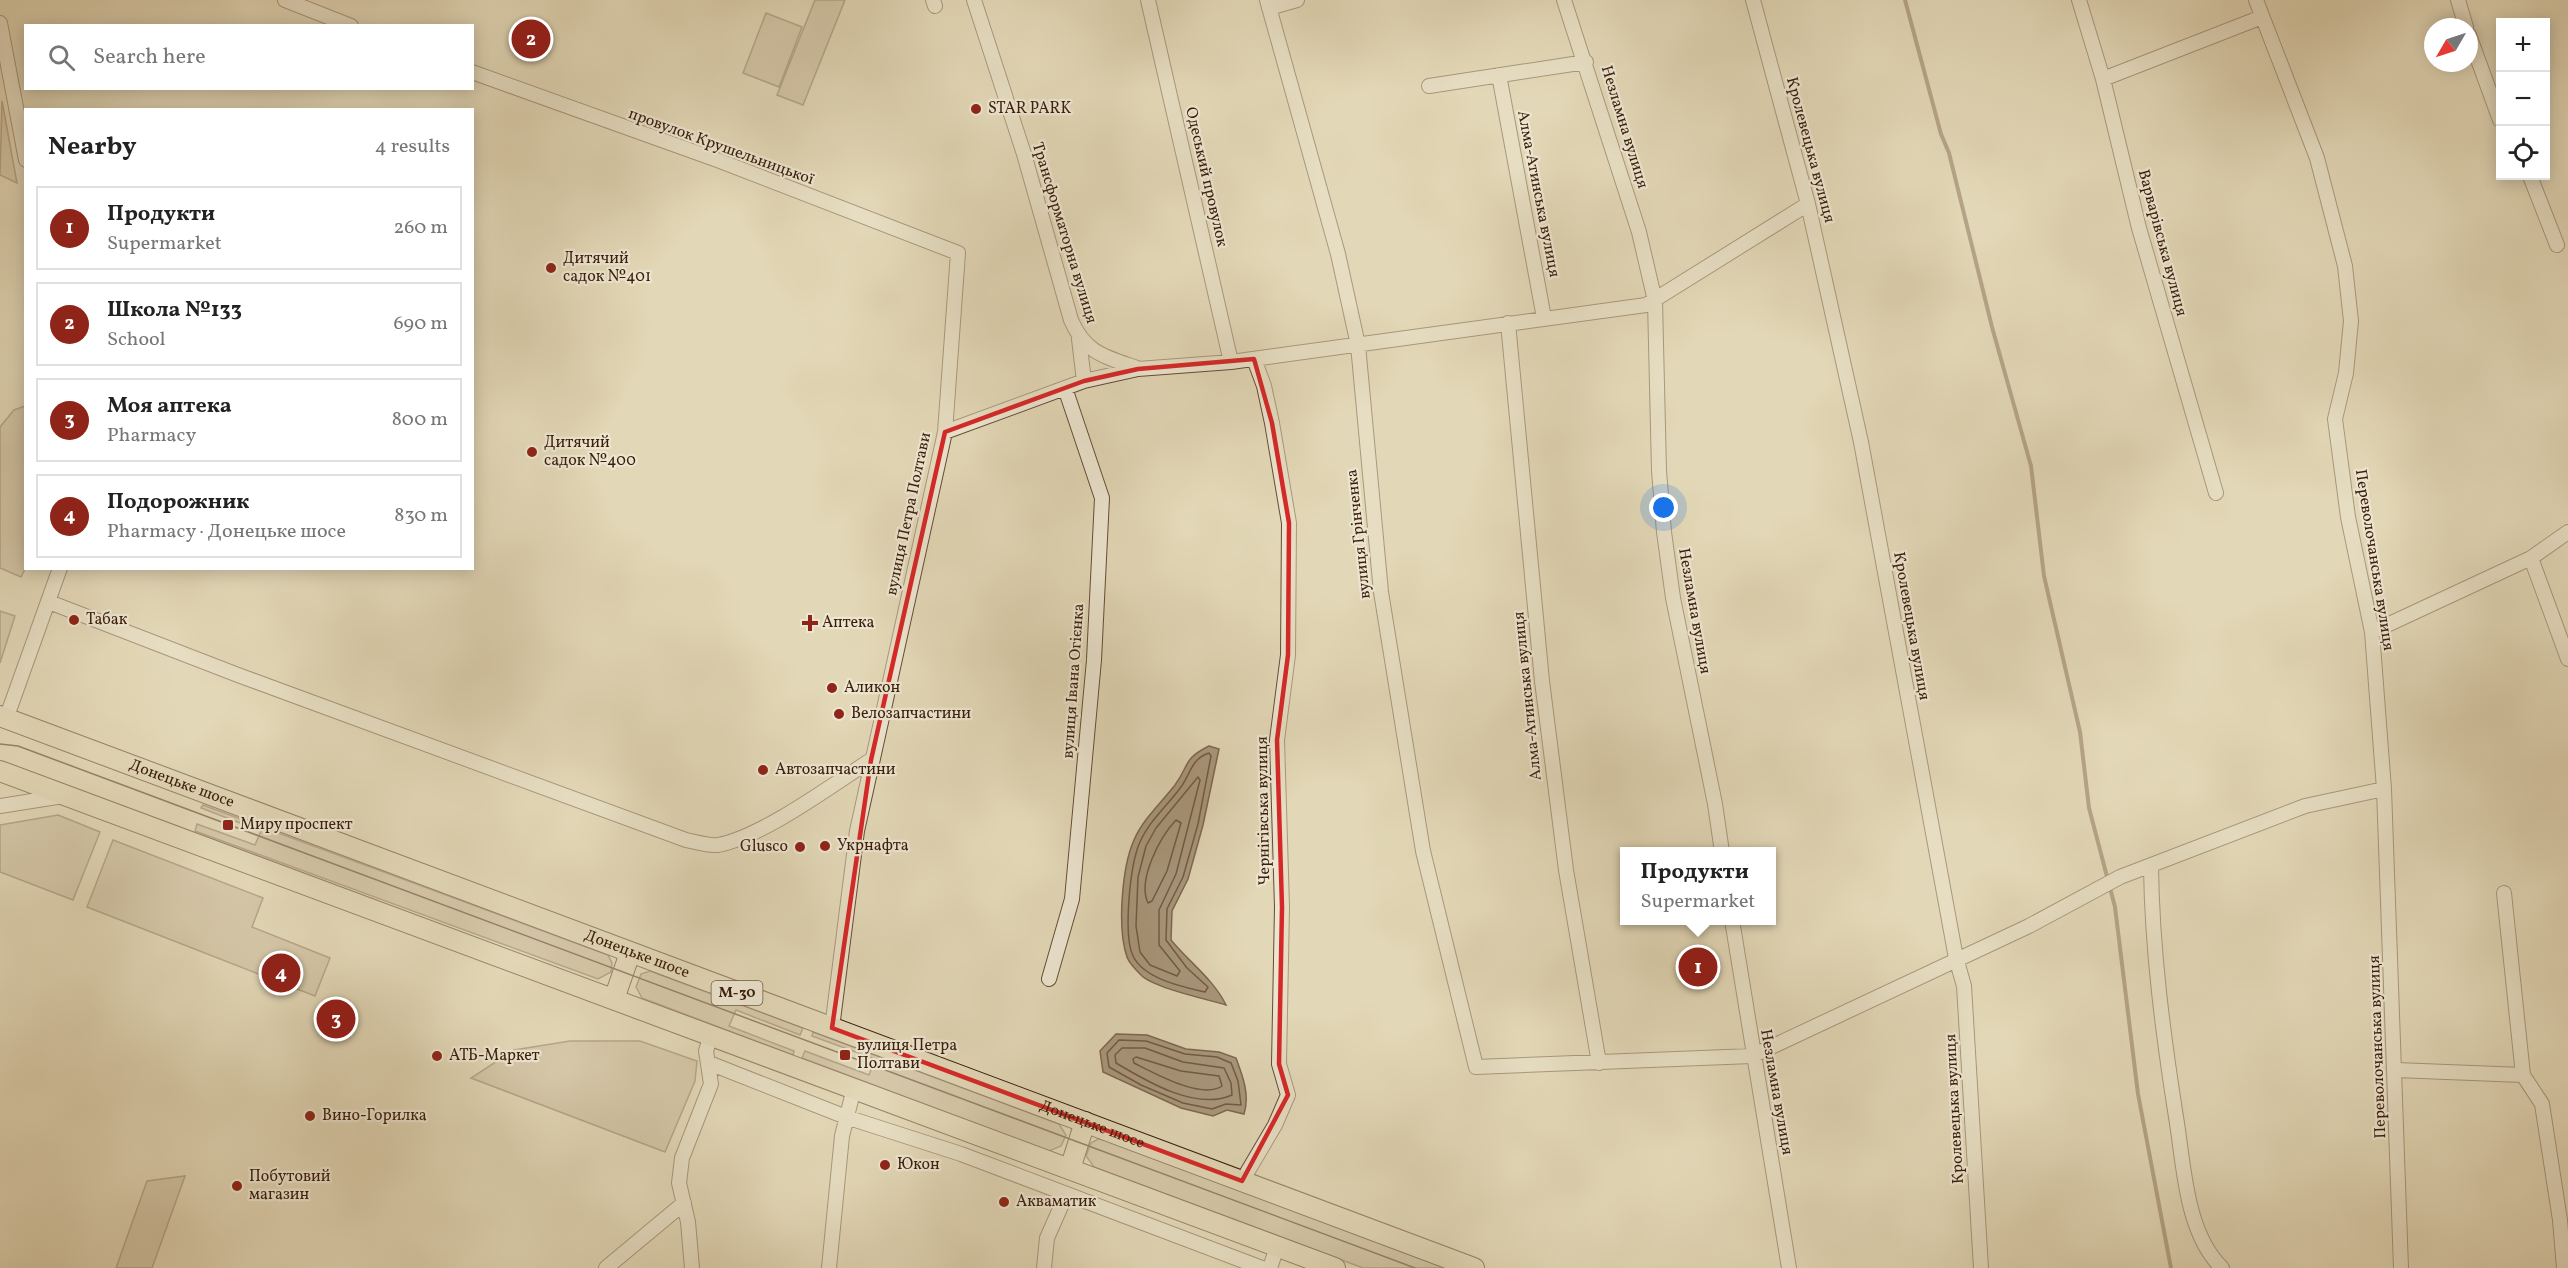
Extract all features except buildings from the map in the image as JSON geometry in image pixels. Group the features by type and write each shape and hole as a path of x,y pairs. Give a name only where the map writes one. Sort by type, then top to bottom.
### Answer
{"highway":[{"name":"Донецьке шосе","path":"3,718 1474,1268"},
{"path":"0,771 1335,1268"},
{"path":"614,999 630,953"},
{"path":"1070,1169 1085,1122"}],"street":[{"path":"285,0 346,24"},
{"name":"Трансформаторна вулиця","path":"974,0 1023,153 1071,320 1079,339 1084,381"},
{"name":"Одеський провулок","path":"1148,0 1231,362"},
{"path":"1268,4 1297,0"},
{"name":"Незламна вулиця","path":"1564,0 1586,62 1639,232 1655,301 1659,471 1672,598 1715,804 1721,847"},
{"name":"Кролевецька вулиця","path":"1753,0 1808,204 1861,442 1956,958 1964,986 1981,1268"},
{"name":"Варварівська вулиця","path":"2079,0 2103,79 2139,228 2216,493"},
{"name":"Переволочанська вулиця","path":"2256,0 2317,158 2345,266 2351,321 2346,373 2336,418 2348,517 2372,632 2384,789 2396,1070 2401,1268"},
{"path":"2458,0 2463,18"},
{"name":"вулиця Грінченка","path":"1268,4 1338,254 1358,345 1381,592 1423,851 1476,1066 1599,1063"},
{"path":"2103,79 2262,16"},
{"path":"0,23 24,149"},
{"path":"2478,60 2496,109"},
{"path":"1429,86 1586,62"},
{"name":"провулок Крушельницької","path":"474,73 720,162 958,253"},
{"name":"Алма-Атинська вулиця","path":"1499,75 1544,318"},
{"path":"2531,180 2557,245"},
{"path":"945,432 1084,381 1138,369 1231,362 1646,304 1655,301 1808,204"},
{"name":"вулиця Петра Полтави","path":"832,1028 842,968 857,831 945,432 958,253"},
{"name":"Алма-Атинська вулиця","path":"1509,323 1542,681 1566,870 1599,1063"},
{"name":"Трансформаторна вулиця","path":"1079,339 1094,351 1138,369"},
{"name":"Чернігівська вулиця","path":"1242,1181 1275,1125 1288,1095 1279,1064 1282,907 1278,740 1288,655 1289,523 1272,423 1264,386 1254,359"},
{"name":"вулиця Івана Огієнка","path":"1048,978 1072,899 1094,660 1102,498 1065,388"},
{"path":"2372,632 2531,558 2568,532"},
{"path":"2531,558 2568,658"},
{"path":"3,718 59,570"},
{"path":"49,602 238,675 686,840 716,845 742,838 871,760"},
{"path":"1599,1063 1752,1056 1956,958 2029,926 2121,877 2305,806 2384,789"},
{"path":"0,806 67,796"},
{"path":"2151,866 2152,908 2164,1042 2186,1176 2201,1236 2215,1261 2222,1268"},
{"path":"2504,893 2523,1075 2542,1104 2560,1220 2564,1268"},
{"name":"Незламна вулиця","path":"1733,925 1752,1056 1789,1268"},
{"path":"692,1268 688,1222 679,1183 682,1158 711,1084 706,1051 711,1035"},
{"path":"709,1063 846,1117 961,1154 1262,1268"},
{"path":"2396,1070 2523,1075"},
{"path":"829,1268 846,1117 854,1088"},
{"path":"1044,1268 1047,1238 1066,1195"},
{"path":"606,1268 684,1203"},
{"path":"1270,1268 1277,1247"}],"highlighted area":[{"path":"1254,359 1272,423 1289,523 1288,655 1277,740 1282,907 1279,1064 1288,1095 1242,1181 832,1028 871,760 945,432 1084,381 1138,369"}],"shaded area":[{"path":"815,0 845,0 803,105 777,95"},
{"path":"766,13 802,27 779,87 743,73"},
{"path":"2,101 17,183 0,175"},
{"path":"24,406 24,570 21,577 0,568 0,427 14,410"},
{"path":"0,611 15,616 0,663"},
{"path":"203,805 608,955 612,963 611,972 598,979 195,831 197,824 255,845 261,831 201,808"},
{"path":"58,815 100,832 73,900 0,872 0,825"},
{"path":"113,840 263,898 252,927 330,958 315,996 87,907"},
{"path":"650,971 803,1028 800,1035 736,1010 729,1026 794,1051 793,1055 642,998 636,987 641,974"},
{"path":"813,1032 1059,1124 1066,1135 1061,1146 1049,1151 802,1058 805,1051 869,1075 875,1059 812,1036"},
{"path":"570,1041 640,1041 697,1061 695,1081 665,1152 471,1078 514,1050"},
{"path":"1098,1139 1445,1268 1363,1268 1094,1167 1086,1156 1091,1143"},
{"path":"185,1176 152,1268 116,1268 147,1181"}],"water":[{"path":"1209,746 1219,749 1203,825 1188,879 1172,911 1171,940 1208,979 1226,1005 1168,989 1141,975 1128,959 1122,930 1122,898 1126,866 1134,840 1147,818 1180,778 1188,762"},
{"path":"1116,1034 1147,1035 1186,1049 1219,1052 1236,1058 1246,1093 1244,1114 1227,1110 1213,1116 1181,1108 1103,1072 1100,1051"}],"waterway":[{"path":"1905,0 1941,134 1949,153 1992,327 2031,466 2044,576 2080,732 2089,808 2115,907 2138,1094 2171,1268"}],"tram line":[{"path":"0,744 18,746 1415,1268"}],"place":[{"name":"Школа №133","path":"531,39"},
{"name":"STAR PARK","path":"976,109"},
{"name":"Дитячий садок №401","path":"551,268"},
{"name":"Дитячий садок №400","path":"532,452"},
{"name":"Табак","path":"74,620"},
{"name":"Аптека","path":"810,623"},
{"name":"Аликон","path":"832,688"},
{"name":"Велозапчастини","path":"839,714"},
{"name":"Автозапчастини","path":"763,770"},
{"name":"Миру проспект","path":"228,825"},
{"name":"Укрнафта","path":"825,846"},
{"name":"Glusco","path":"800,847"},
{"name":"Продукти","path":"1698,967"},
{"name":"Подорожник","path":"281,973"},
{"name":"Моя аптека","path":"336,1019"},
{"name":"вулиця Петра Полтави","path":"845,1055"},
{"name":"АТБ-Маркет","path":"437,1056"},
{"name":"Вино-Горилка","path":"310,1116"},
{"name":"Юкон","path":"885,1165"},
{"name":"Побутовий магазин","path":"237,1186"},
{"name":"Акваматик","path":"1004,1202"}]}
